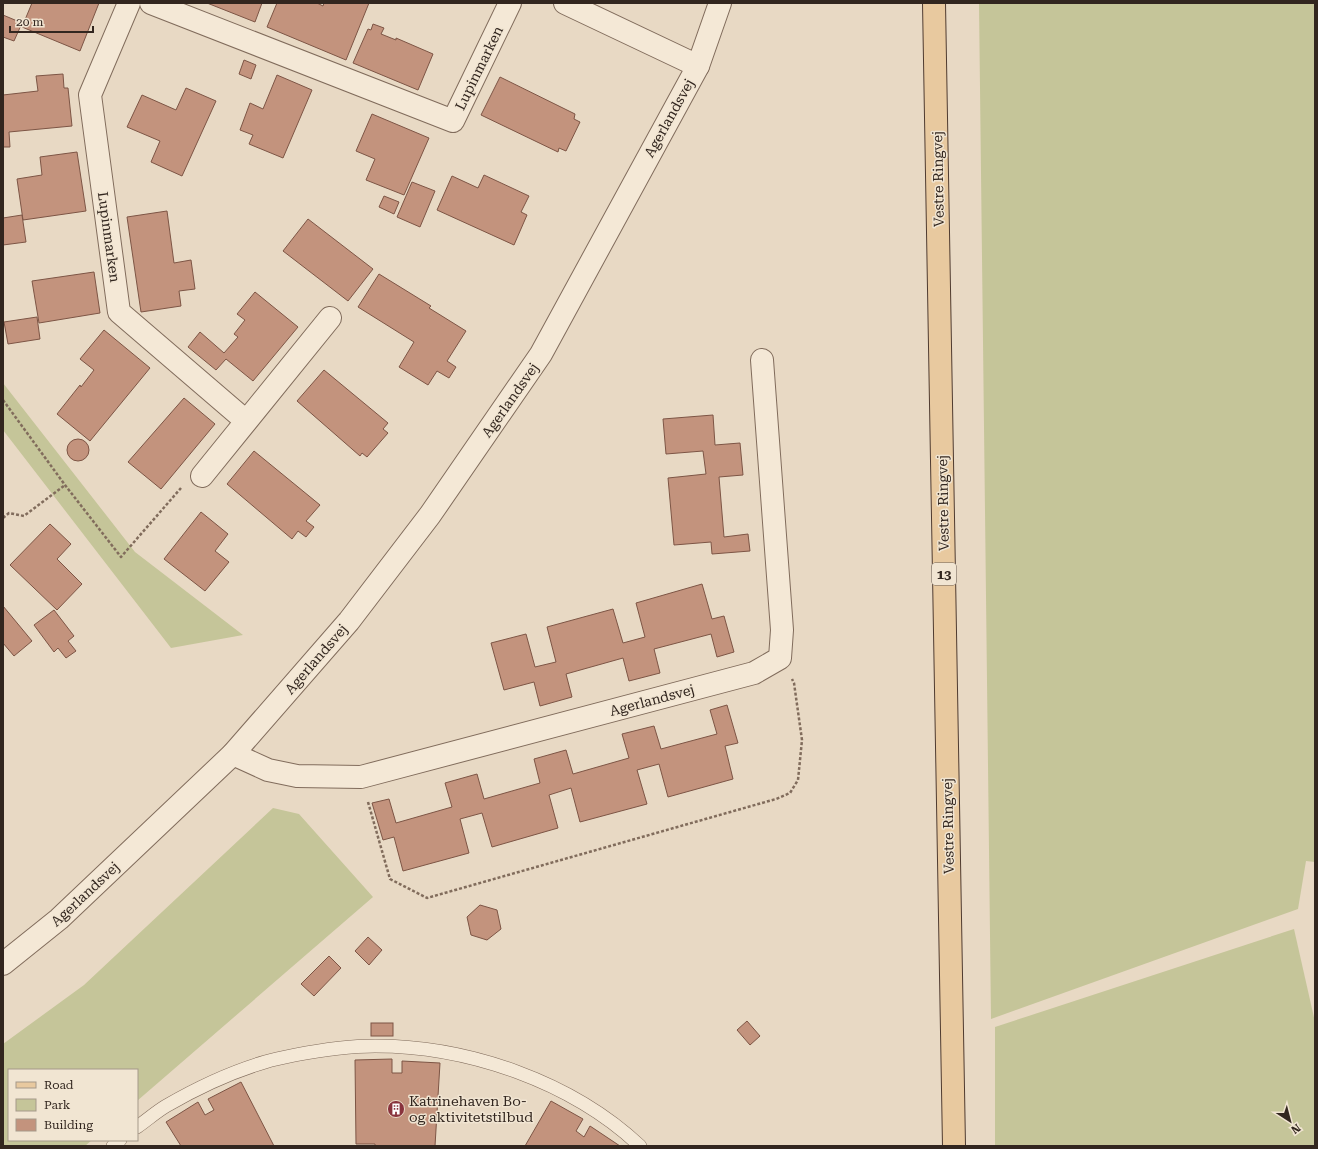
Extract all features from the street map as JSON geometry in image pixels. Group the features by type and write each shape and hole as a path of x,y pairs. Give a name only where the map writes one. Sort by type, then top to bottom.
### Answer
{"main road":[{"name":"Vestre Ringvej","path":"934,3 954,1146"}],"street":[{"name":"Lupinmarken","path":"129,3 90,95 119,312 246,421"},
{"name":"Lupinmarken","path":"151,3 453,121 510,3"},
{"path":"565,3 698,66"},
{"name":"Agerlandsvej","path":"3,964 59,920 233,754 349,621 430,515 541,354 698,66 720,3"},
{"path":"202,476 330,318"},
{"path":"762,360 782,630 780,658"},
{"name":"Agerlandsvej","path":"233,754 268,770 297,776 360,777 754,673 780,658"}],"lane":[{"path":"138,1126 165,1107 214,1080 266,1062 320,1050 375,1046 430,1049 484,1061 537,1079 586,1104 640,1146"}],"path":[{"path":"3,400 65,486 121,557 185,483 202,476"},
{"path":"3,518 9,513 24,516 65,486"},
{"path":"360,777 390,879 427,898 776,799 790,793 798,780 802,740 794,683 780,658"}],"green space":[{"path":"979,3 1315,3 1315,862 1306,861 1298,909 991,1019"},
{"path":"3,383 135,552 243,635 171,648 3,430"},
{"path":"273,808 299,814 373,897 138,1100 138,1069 8,1069 8,1141 91,1141 85,1146 3,1146 3,1044 84,985"},
{"path":"1294,929 1315,1022 1315,1146 995,1146 995,1027"}],"building":[{"path":"32,3 99,3 80,51 22,27"},
{"path":"207,3 262,3 255,22"},
{"path":"277,3 317,3 323,6 324,3 369,3 346,60 267,27"},
{"path":"3,15 22,23 14,41 3,37"},
{"path":"373,24 384,28 381,34 396,40 396,38 433,54 418,90 353,63 368,29 371,30"},
{"path":"244,60 256,65 251,79 239,74"},
{"path":"63,74 64,88 68,88 72,126 9,132 10,147 3,147 3,95 38,91 36,76"},
{"path":"277,75 312,90 283,158 249,144 253,135 240,130 250,103 263,109"},
{"path":"500,77 575,114 574,119 580,122 566,151 559,148 558,152 481,115"},
{"path":"186,88 216,101 182,176 151,162 160,141 127,127 142,95 176,110"},
{"path":"372,114 429,138 404,195 366,180 375,159 356,151"},
{"path":"77,152 86,211 23,220 17,179 42,175 40,157"},
{"path":"484,175 529,196 521,212 527,215 514,245 437,210 452,176 478,188"},
{"path":"412,182 435,191 420,227 397,217"},
{"path":"384,196 399,202 394,214 379,207"},
{"path":"167,211 174,263 191,260 195,289 179,291 181,306 141,312 127,217"},
{"path":"22,215 26,242 3,245 3,218"},
{"path":"308,219 373,269 348,301 283,251"},
{"path":"94,272 100,313 39,323 32,281"},
{"path":"379,274 431,306 429,308 466,331 447,361 456,367 449,378 437,371 428,385 399,367 414,342 358,307"},
{"path":"255,292 298,327 253,381 226,359 216,370 188,347 200,332 224,353 238,337 234,334 245,320 237,314"},
{"path":"37,317 40,339 8,344 4,322"},
{"path":"104,330 150,368 90,441 57,414 94,370 80,359"},
{"path":"324,370 388,423 383,429 388,433 367,457 362,453 360,456 297,401"},
{"path":"184,398 215,424 161,489 128,462"},
{"path":"713,415 715,445 740,443 743,475 719,477 724,537 748,534 750,551 712,554 711,542 674,545 668,478 706,474 703,451 666,454 663,419"},
{"path":"74,439 82,439 89,446 89,454 82,461 74,461 67,454 67,446"},
{"path":"254,451 320,505 306,521 314,527 306,537 298,531 292,539 227,484"},
{"path":"201,512 228,534 215,551 229,562 205,591 164,559"},
{"path":"50,524 71,544 57,559 82,584 57,610 10,565"},
{"path":"702,584 712,619 724,616 734,652 717,657 711,634 654,649 660,673 629,681 623,658 566,674 572,697 540,706 534,682 504,690 491,643 526,634 535,667 556,662 547,627 613,609 623,643 645,637 636,603"},
{"path":"3,606 32,641 14,656 3,643"},
{"path":"54,610 74,636 68,641 76,651 66,658 58,648 54,652 34,625"},
{"path":"727,705 738,743 725,746 733,779 668,797 659,764 637,770 647,804 580,822 571,788 549,795 558,828 492,847 482,813 460,819 469,853 403,871 394,837 383,840 372,803 389,799 396,823 452,807 445,783 477,774 484,799 540,783 534,759 566,750 573,774 629,758 622,734 654,726 661,749 717,734 710,710"},
{"path":"480,905 497,910 501,929 487,940 471,935 467,917"},
{"path":"368,937 382,950 369,965 355,951"},
{"path":"329,956 341,968 314,996 301,984"},
{"path":"747,1021 760,1036 750,1045 737,1030"},
{"path":"371,1023 393,1023 393,1036 371,1036"},
{"name":"Katrinehaven Bo- og aktivitetstilbud","path":"392,1059 392,1073 402,1073 402,1061 440,1063 435,1146 375,1146 375,1144 356,1144 355,1060"},
{"path":"241,1082 274,1146 181,1146 166,1122 198,1102 205,1115 214,1110 208,1099"},
{"name":"Katrinehaven Bo- og aktivitetstilbud","path":"551,1101 583,1119 576,1131 584,1137 590,1126 620,1146 525,1146"}],"place":[{"name":"Katrinehaven Bo- og aktivitetstilbud","path":"396,1109"}]}
